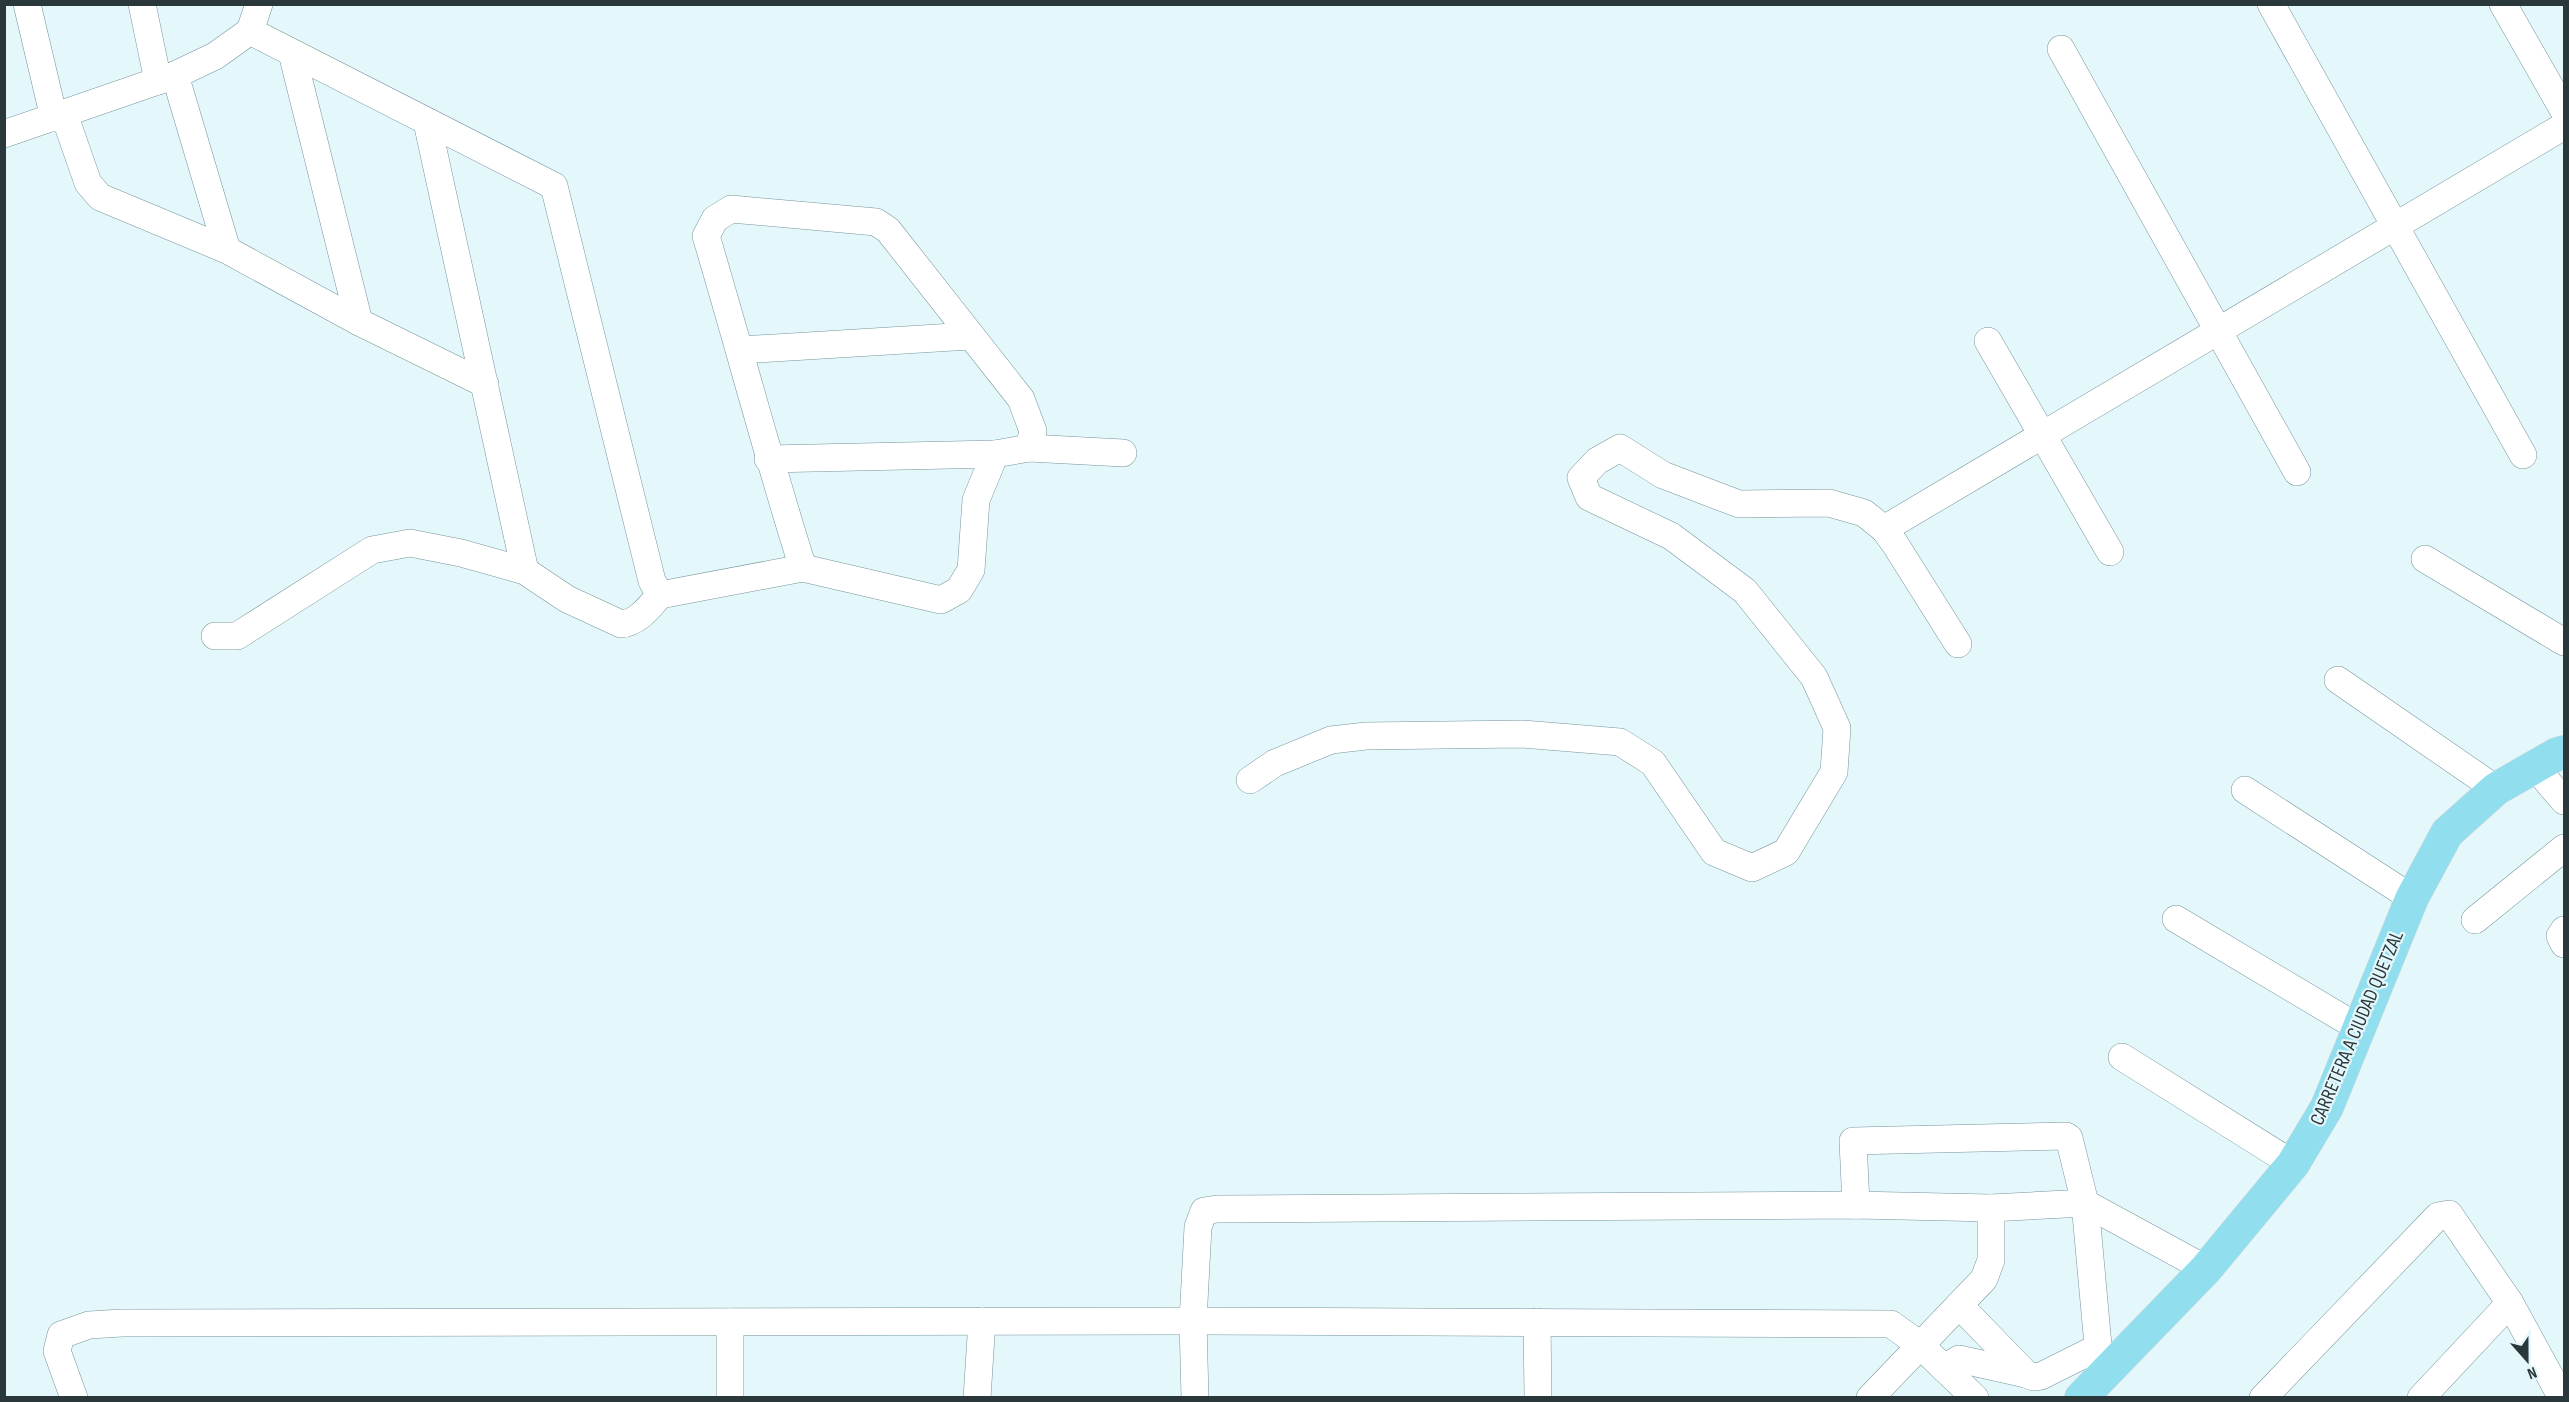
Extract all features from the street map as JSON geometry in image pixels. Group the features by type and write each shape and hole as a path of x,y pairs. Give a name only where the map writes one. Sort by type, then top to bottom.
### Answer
{"main road":[{"name":"CARRETERA A CIUDAD QUETZAL","path":"2093,1375 2206,1269 2293,1164 2327,1107 2412,898 2447,833 2496,789 2555,759"}],"street":[{"path":"27,4 59,116 88,183 100,197 226,250 358,322 485,384"},
{"path":"142,4 226,250"},
{"path":"4,134 166,78 215,56 250,31 259,4"},
{"path":"2271,4 2523,455"},
{"path":"2503,4 2565,111"},
{"path":"250,31 554,186 652,581 660,595"},
{"path":"2061,49 2297,472"},
{"path":"292,52 358,322"},
{"path":"427,122 525,571"},
{"path":"1889,536 2400,234 2565,126"},
{"path":"2400,234 2565,146"},
{"path":"803,568 768,459 740,350 706,236 715,219 731,209 876,222 888,230 1021,399 1033,431 1029,448"},
{"path":"740,350 970,336"},
{"path":"1988,341 2110,552"},
{"path":"768,459 995,454 1029,448 1123,453"},
{"path":"1250,780 1275,763 1331,740 1366,736 1522,734 1620,742 1653,763 1714,852 1752,868 1786,852 1834,772 1837,728 1814,677 1745,591 1671,536 1589,497 1581,478 1597,461 1620,448 1663,475 1739,504 1828,503 1864,513 1889,536 1958,644"},
{"path":"215,636 237,636 372,550 410,543 461,552 525,571 567,599 621,624 636,620 660,595 803,568 941,600 959,590 971,570 976,500 995,454"},
{"path":"2425,559 2565,642"},
{"path":"2338,680 2496,789"},
{"path":"2555,759 2565,801"},
{"path":"2245,790 2412,898"},
{"path":"2475,920 2565,848"},
{"path":"2176,919 2359,1029"},
{"path":"2565,930 2560,936 2565,944"},
{"path":"2122,1057 2293,1164"},
{"path":"1856,1205 1853,1141 2066,1136 2070,1143 2085,1203 2093,1375 2033,1377 1959,1359 1944,1368"},
{"path":"1195,1398 1193,1321 1198,1227 1204,1211 1210,1210 1856,1205 1991,1208 2085,1203 2206,1269"},
{"path":"1870,1398 1984,1280 1991,1260 1991,1208"},
{"path":"2263,1398 2438,1216 2445,1213 2449,1214 2510,1302 2562,1398"},
{"path":"2421,1398 2510,1302"},
{"path":"1959,1305 2026,1374"},
{"path":"977,1398 982,1321"},
{"path":"74,1398 57,1351 61,1335 89,1325 122,1323 982,1321 1891,1324 1920,1345 1975,1398"},
{"path":"730,1322 730,1398"},
{"path":"1537,1322 1538,1398"}]}
